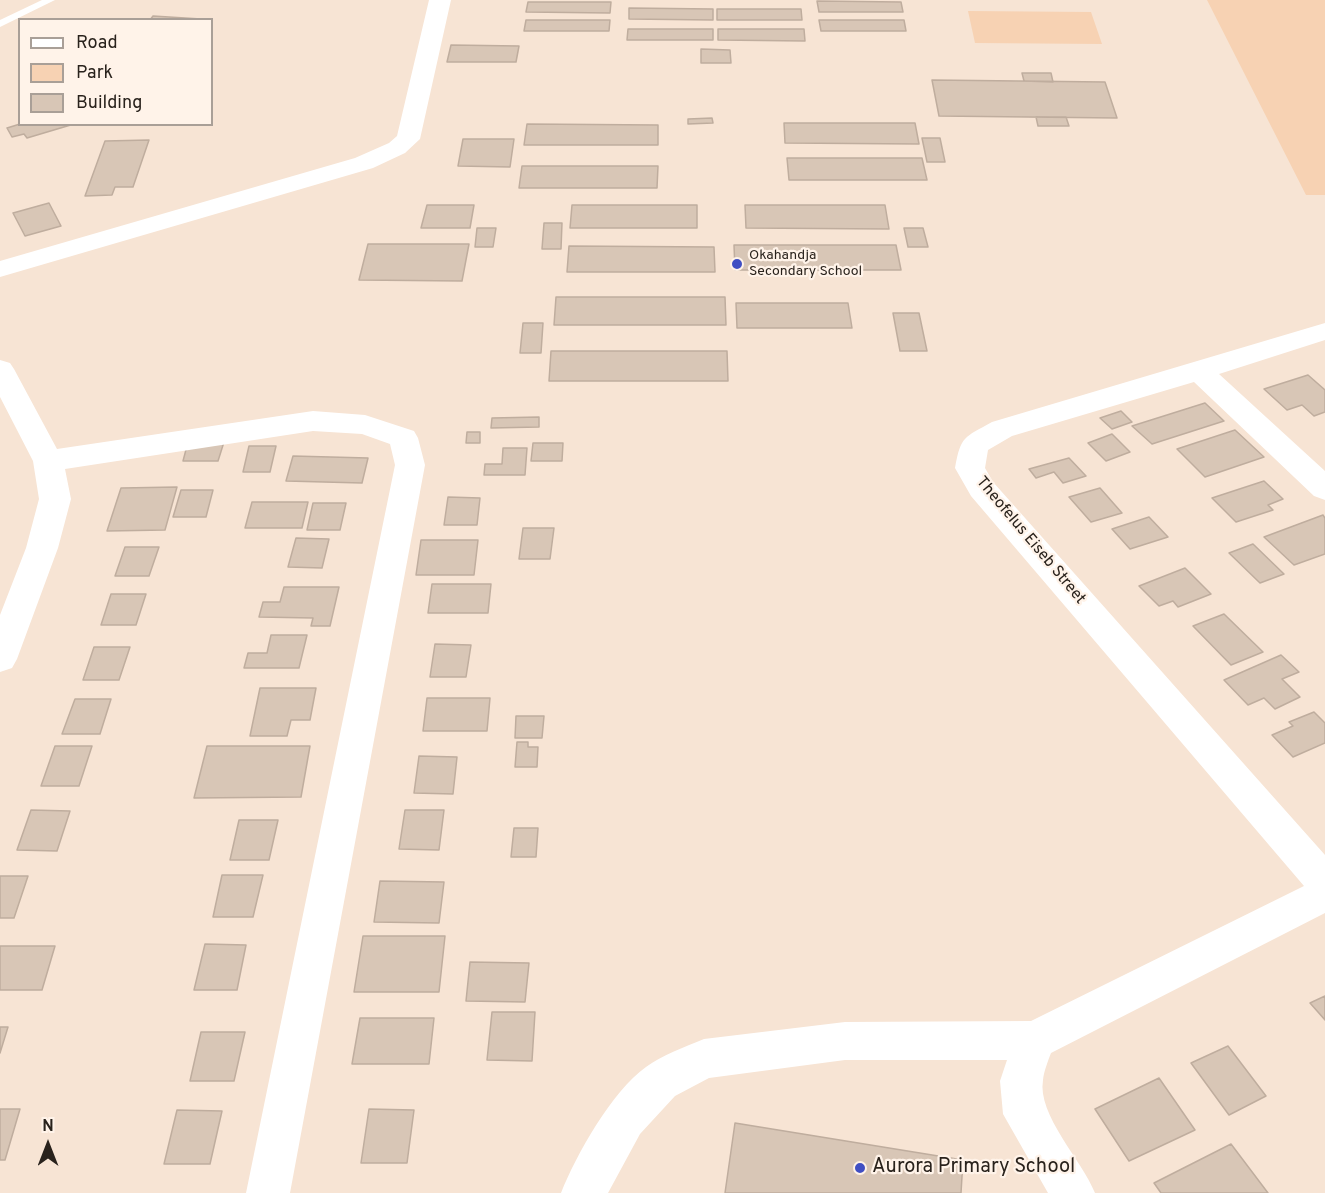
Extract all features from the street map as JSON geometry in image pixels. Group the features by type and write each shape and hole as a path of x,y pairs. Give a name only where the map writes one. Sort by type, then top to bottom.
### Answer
{"street":[{"path":"0,269 363,163 397,148 408,139 440,0"},
{"name":"Theofelus Eiseb Street","path":"1325,331 1002,429 974,445 970,468 982,489 1325,882"},
{"path":"0,369 48,461 56,500 42,548 0,659"},
{"path":"1199,371 1325,489"},
{"path":"48,461 313,421 365,425 403,438 411,465 268,1193"},
{"path":"583,1193 625,1119 660,1082 704,1059 845,1041 1034,1040 1325,894"},
{"path":"1034,1040 1021,1081 1025,1114 1073,1193"}],"lane":[{"path":"0,24 50,0"}],"green space":[{"path":"1207,0 1325,0 1325,195 1306,195"},
{"path":"968,11 1091,12 1102,44 975,43"}],"building":[{"path":"817,1 901,2 903,12 819,12"},
{"path":"528,2 611,2 610,13 526,12"},
{"path":"629,8 713,9 713,20 629,19"},
{"path":"717,9 801,9 802,20 717,20"},
{"path":"153,16 185,18 152,18"},
{"path":"526,20 610,20 609,31 524,31"},
{"path":"819,20 904,20 906,31 821,31"},
{"path":"628,29 713,29 713,40 627,40"},
{"path":"718,29 804,29 805,41 718,40"},
{"path":"451,45 519,46 516,62 447,62"},
{"path":"701,49 730,50 731,63 701,63"},
{"path":"1022,73 1051,73 1053,82 1024,81"},
{"path":"932,80 1105,82 1117,118 939,116"},
{"path":"1036,117 1066,117 1069,126 1038,126"},
{"path":"712,118 713,123 688,124 688,119"},
{"path":"784,123 915,123 919,144 785,143"},
{"path":"527,124 658,125 658,145 524,145"},
{"path":"18,125 67,126 27,138 24,134 12,137 7,128"},
{"path":"922,138 940,138 945,162 927,162"},
{"path":"463,139 514,139 510,167 458,166"},
{"path":"149,140 133,187 115,187 112,195 85,196 105,141"},
{"path":"787,158 922,158 927,180 789,180"},
{"path":"522,166 658,166 657,188 519,188"},
{"path":"49,203 61,226 25,236 13,213"},
{"path":"427,205 474,205 470,228 421,228"},
{"path":"572,205 697,205 697,228 570,228"},
{"path":"745,205 885,205 889,229 746,228"},
{"path":"544,223 562,223 561,249 542,249"},
{"path":"477,228 496,228 493,247 475,247"},
{"path":"904,228 923,228 928,247 908,247"},
{"path":"368,244 469,244 462,281 359,280"},
{"path":"734,245 896,245 901,270 735,270"},
{"path":"569,246 714,247 715,272 567,272"},
{"path":"556,297 725,297 726,325 554,325"},
{"path":"736,303 848,303 852,328 737,328"},
{"path":"893,313 919,313 927,351 900,351"},
{"path":"523,323 543,323 541,353 520,353"},
{"path":"551,351 727,351 728,381 549,381"},
{"path":"1308,375 1325,390 1325,412 1314,416 1302,405 1287,410 1264,389"},
{"path":"1205,403 1224,421 1152,444 1132,426"},
{"path":"1121,411 1132,422 1112,429 1100,418"},
{"path":"539,417 539,427 491,428 492,418"},
{"path":"1235,430 1264,457 1205,477 1177,449"},
{"path":"467,432 480,432 480,443 466,443"},
{"path":"1112,434 1130,452 1106,461 1088,443"},
{"path":"188,442 224,442 218,461 183,461"},
{"path":"533,443 563,443 562,461 531,461"},
{"path":"249,446 276,446 270,472 243,472"},
{"path":"503,448 527,448 525,475 484,475 485,464 502,464"},
{"path":"293,456 368,458 362,483 286,481"},
{"path":"1069,458 1086,476 1063,483 1054,472 1036,478 1029,469"},
{"path":"1264,481 1283,499 1268,505 1273,510 1236,522 1212,498"},
{"path":"177,487 165,530 107,531 121,488"},
{"path":"1100,488 1122,513 1091,522 1069,497"},
{"path":"181,490 213,490 206,517 173,517"},
{"path":"448,497 480,498 477,525 444,525"},
{"path":"252,502 308,502 302,528 245,528"},
{"path":"313,503 346,503 340,530 307,530"},
{"path":"1323,515 1325,518 1325,554 1294,565 1264,537"},
{"path":"1149,517 1168,537 1130,549 1112,529"},
{"path":"523,528 554,528 550,559 519,559"},
{"path":"296,538 329,539 322,568 288,567"},
{"path":"421,540 478,540 474,575 416,575"},
{"path":"1253,544 1284,574 1260,583 1229,553"},
{"path":"125,547 159,547 149,576 115,576"},
{"path":"1185,568 1211,594 1178,607 1173,601 1159,606 1139,586"},
{"path":"432,584 491,584 488,613 428,613"},
{"path":"284,587 339,587 330,626 311,626 313,618 259,617 263,602 280,602"},
{"path":"111,594 146,594 136,625 101,625"},
{"path":"1224,614 1263,652 1231,665 1193,626"},
{"path":"271,635 307,635 299,668 244,668 248,653 267,653"},
{"path":"435,644 471,645 466,677 430,677"},
{"path":"94,647 130,647 119,680 83,680"},
{"path":"1281,655 1299,672 1282,679 1300,697 1275,709 1264,698 1248,705 1224,680"},
{"path":"260,688 316,688 310,720 291,720 287,736 250,736"},
{"path":"427,698 490,698 487,731 423,731"},
{"path":"75,699 111,699 100,734 62,734"},
{"path":"1314,712 1325,723 1325,743 1293,757 1272,735 1293,726 1289,722"},
{"path":"516,716 544,716 542,738 515,738"},
{"path":"517,742 528,742 528,747 538,747 537,767 515,767"},
{"path":"55,746 92,746 79,786 41,786"},
{"path":"207,746 310,746 301,797 194,798"},
{"path":"419,756 457,757 453,794 414,793"},
{"path":"31,810 70,811 57,851 17,850"},
{"path":"405,810 444,810 439,850 399,849"},
{"path":"239,820 278,820 269,860 230,860"},
{"path":"514,828 538,828 536,857 511,857"},
{"path":"222,875 263,875 253,917 213,917"},
{"path":"0,876 28,876 14,918 0,918"},
{"path":"380,881 444,882 439,923 374,922"},
{"path":"363,936 445,936 439,992 354,992"},
{"path":"205,944 246,945 237,990 194,990"},
{"path":"0,946 55,946 42,990 0,990"},
{"path":"470,962 529,963 525,1002 466,1001"},
{"path":"1325,996 1325,1020 1310,1003"},
{"path":"492,1012 535,1012 532,1061 487,1060"},
{"path":"360,1018 434,1018 429,1064 352,1064"},
{"path":"0,1027 8,1027 0,1053"},
{"path":"201,1032 245,1032 234,1081 190,1081"},
{"path":"1228,1046 1266,1096 1229,1115 1191,1063"},
{"path":"1159,1078 1195,1130 1129,1161 1095,1109"},
{"path":"0,1109 20,1109 5,1160 0,1160"},
{"path":"369,1109 414,1110 407,1163 361,1163"},
{"path":"177,1110 222,1111 210,1164 164,1164"},
{"path":"735,1123 963,1160 961,1193 725,1193"},
{"path":"1231,1144 1268,1193 1161,1193 1154,1183"}],"place":[{"name":"Okahandja Secondary School","path":"737,264"},
{"name":"Aurora Primary School","path":"860,1168"}]}
